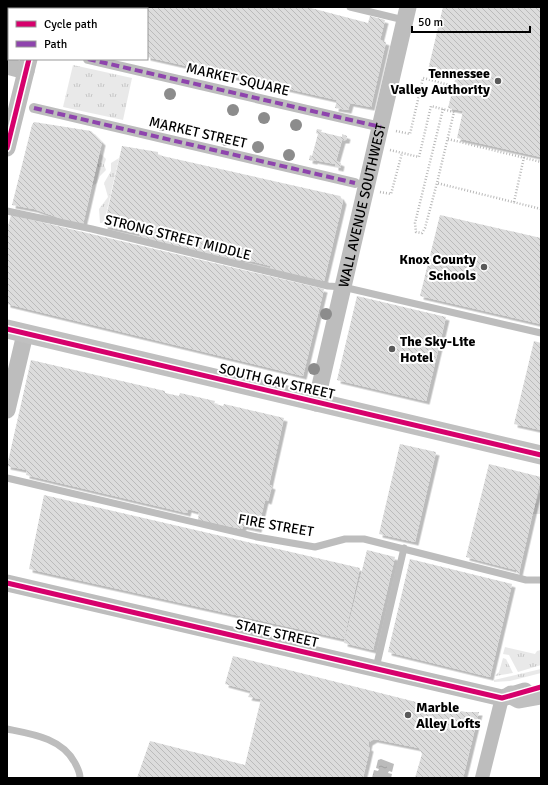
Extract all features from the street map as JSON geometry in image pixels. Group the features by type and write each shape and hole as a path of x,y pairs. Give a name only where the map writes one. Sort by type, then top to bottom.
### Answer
{"main road":[{"name":"SOUTH GAY STREET","path":"7,329 541,455"},
{"path":"506,696 519,699 541,695"}],"street":[{"name":"WALL AVENUE SOUTHWEST","path":"316,403 407,14"},
{"name":"MARKET SQUARE","path":"92,60 381,127"},
{"path":"7,66 27,65 7,148"},
{"name":"MARKET STREET","path":"34,108 355,184"},
{"path":"7,410 25,334"},
{"name":"STATE STREET","path":"7,583 376,668 506,696 541,687"},
{"path":"482,778 506,696"}],"lane":[{"path":"350,7 407,14"},
{"name":"STRONG STREET MIDDLE","path":"7,210 328,286 344,287 541,333"},
{"name":"FIRE STREET","path":"7,478 257,537 315,547 355,538 404,548 526,580 541,580"},
{"path":"376,668 404,548"},
{"path":"7,729 41,736 62,747 73,759 80,773 80,778"}],"path":[{"path":"381,127 410,134 423,78 453,86"},
{"path":"376,147 419,158 431,106 443,109 454,112 426,228 422,232 416,232 415,223 443,109"},
{"path":"448,139 541,162"},
{"path":"384,193 391,194 402,153"},
{"path":"514,202 524,157"},
{"path":"437,183 541,209"}],"green space":[{"path":"73,65 132,78 123,120 63,107"},
{"path":"100,153 106,159 104,165 106,170 100,176 97,183 92,186"},
{"path":"119,158 104,223 100,223 99,209 108,197 104,183 111,171 111,163"},
{"path":"539,493 541,493 541,514 533,514"},
{"path":"505,647 535,654 537,651 541,650 541,665 518,672 509,655 503,654"},
{"path":"503,658 506,659 513,673 495,676 499,672"},
{"path":"541,669 541,673 510,681 494,682 494,680"}],"water":[{"path":"381,759 394,764 392,772 389,771 388,773 392,774 391,778 372,778 374,770 378,771 379,769 376,768 378,760"}],"building":[{"path":"7,7 26,7 8,8 7,40"},
{"path":"307,7 368,23 370,16 385,20 380,40 386,42 371,107 350,103 348,110 335,108 337,100 148,57 148,8 58,8"},
{"name":"Tennessee Valley Authority","path":"443,7 541,7 541,157 457,138 463,111 448,108 456,76 428,70"},
{"path":"34,122 91,131 102,142 83,224 65,220 34,209 12,205"},
{"path":"317,129 322,130 321,132 342,137 342,134 347,136 346,140 342,140 336,161 341,163 340,168 335,167 335,164 309,160 310,155 312,156 318,134 316,133"},
{"path":"122,146 158,152 158,155 340,196 343,201 324,281 270,269 271,266 255,262 241,259 240,261 139,238 140,234 104,226"},
{"path":"11,215 324,289 303,376 7,304 7,230"},
{"name":"Knox County Schools","path":"440,215 541,238 541,324 420,296"},
{"name":"The Sky-Lite Hotel","path":"357,296 446,317 426,401 337,380"},
{"path":"534,341 541,343 541,430 514,424"},
{"path":"31,360 165,391 165,393 179,396 180,393 215,401 214,404 223,406 224,404 284,418 269,485 272,486 268,501 265,500 258,529 243,526 242,529 198,520 199,512 188,509 187,513 26,475 27,470 7,466"},
{"path":"400,444 436,452 415,542 379,534"},
{"path":"489,464 541,477 519,573 516,572 516,570 466,557"},
{"path":"44,495 360,568 344,639 29,569"},
{"path":"367,550 395,557 373,650 344,643"},
{"path":"410,559 512,584 490,677 388,652"},
{"path":"233,656 420,703 466,712 479,712 463,778 415,778 422,754 419,748 374,739 369,742 368,747 370,748 363,778 137,778 150,741 245,765 261,699 248,697 251,691 225,684"}],"marked path":[{"path":"92,60 381,127"},
{"path":"34,108 355,183"}],"cycle path":[{"path":"7,148 29,60"},
{"path":"7,329 541,455"},
{"path":"7,583 502,698 541,687"}],"place":[{"name":"Tennessee Valley Authority","path":"498,81"},
{"name":"Knox County Schools","path":"484,267"},
{"name":"The Sky-Lite Hotel","path":"392,349"},
{"name":"Marble Alley Lofts","path":"408,715"}]}
